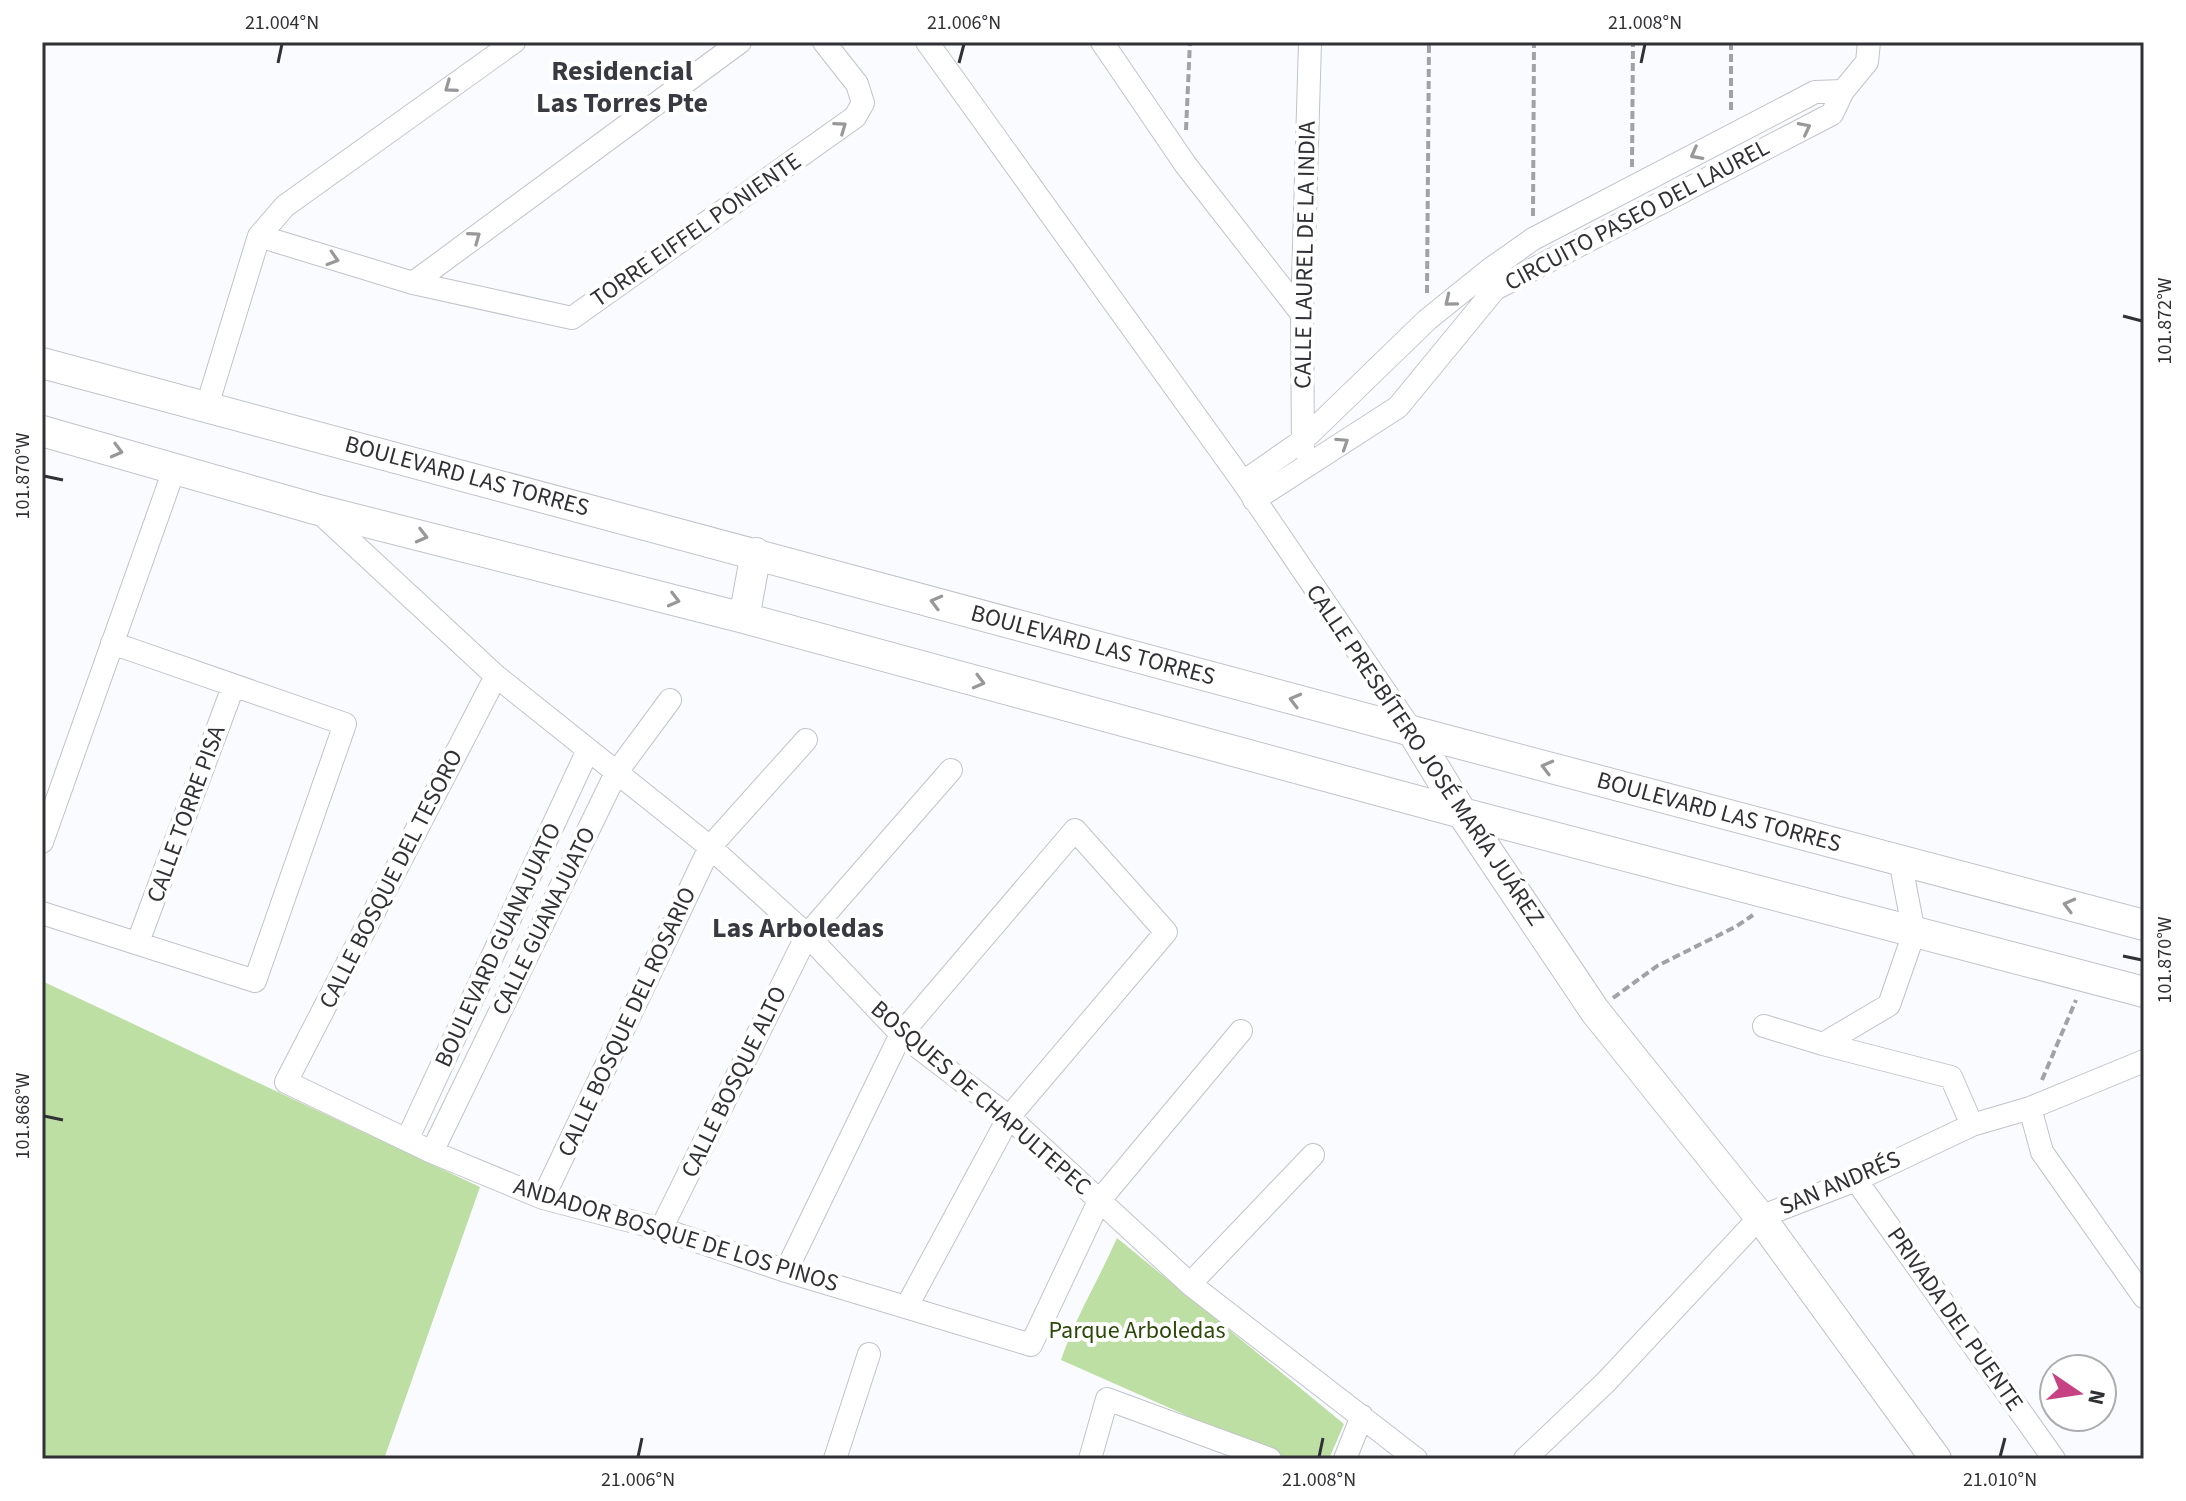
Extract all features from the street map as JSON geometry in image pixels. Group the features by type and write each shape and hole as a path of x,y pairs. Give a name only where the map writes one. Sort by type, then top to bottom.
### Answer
{"street":[{"path":"207,406 259,236 285,206 514,42"},
{"path":"413,283 740,42"},
{"name":"TORRE EIFFEL PONIENTE","path":"259,236 413,283 572,318 855,117 863,103 857,84 824,42"},
{"name":"CALLE PRESBÍTERO JOSÉ MARÍA JUÁREZ","path":"927,42 1249,491 1595,1011 1760,1217 1936,1459"},
{"path":"1102,42 1185,164 1302,314"},
{"name":"CALLE LAUREL DE LA INDIA","path":"1305,468 1302,441 1302,314 1310,42"},
{"name":"CIRCUITO PASEO DEL LAUREL","path":"1249,491 1427,320 1492,280 1675,195 1832,114 1843,91 1867,62 1869,42"},
{"name":"CIRCUITO PASEO DEL LAUREL","path":"1249,491 1305,468 1398,407 1492,280 1533,239 1815,92 1843,91"},
{"path":"1662,172 1675,195"},
{"name":"BOULEVARD LAS TORRES","path":"42,363 756,553 1426,755 2144,925"},
{"path":"42,431 315,509 744,618 1462,813 1779,894 1911,920 2144,992"},
{"path":"42,842 175,467"},
{"name":"BOSQUES DE CHAPULTEPEC","path":"315,509 496,676 710,847 807,935 901,1034 1009,1117 1190,1284 1416,1459"},
{"path":"377,566 385,526"},
{"path":"744,618 756,553"},
{"path":"42,913 255,981 345,724 112,643"},
{"name":"CALLE BOSQUE DEL TESORO","path":"286,1082 496,676"},
{"name":"CALLE TORRE PISA","path":"138,942 233,687"},
{"name":"CALLE GUANAJUATO","path":"432,1152 616,773 670,700"},
{"name":"CALLE BOSQUE DEL ROSARIO","path":"543,1198 710,847 806,740"},
{"name":"BOULEVARD GUANAJUATO","path":"407,1140 588,750"},
{"name":"CALLE BOSQUE ALTO","path":"661,1229 807,935 951,770"},
{"path":"786,1271 901,1034 1075,830 1166,932 1009,1117 907,1306"},
{"path":"1823,1044 1889,1005 1911,920 1902,869"},
{"path":"1764,1026 1951,1077 1972,1125"},
{"path":"1099,1201 1241,1031"},
{"name":"SAN ANDRÉS","path":"1525,1459 1606,1382 1760,1217 1856,1180 1972,1125 2030,1108 2144,1061"},
{"name":"ANDADOR BOSQUE DE LOS PINOS","path":"286,1082 432,1152 543,1198 661,1229 786,1271 1031,1345 1099,1201"},
{"path":"2030,1108 2042,1152 2144,1297"},
{"path":"1190,1284 1313,1155"},
{"name":"PRIVADA DEL PUENTE","path":"1856,1180 2054,1459"},
{"path":"835,1459 869,1354"},
{"path":"1090,1459 1107,1399 1270,1459"},
{"path":"1345,1459 1362,1416"}],"path":[{"path":"1185,164 1190,42"},
{"path":"1427,320 1429,42"},
{"path":"1533,239 1534,42"},
{"path":"1632,185 1633,42"},
{"path":"1731,42 1731,135"},
{"path":"1595,1011 1657,966 1737,926 1779,894"},
{"path":"2030,1108 2086,976"}],"green space":[{"path":"42,981 480,1187 384,1459 42,1459"},
{"name":"Parque Arboledas","path":"1117,1238 1344,1424 1329,1459 1285,1459 1061,1360"}],"district":[{"name":"Residencial Las Torres Pte","path":"622,87"},
{"name":"Las Arboledas","path":"798,928"}]}
